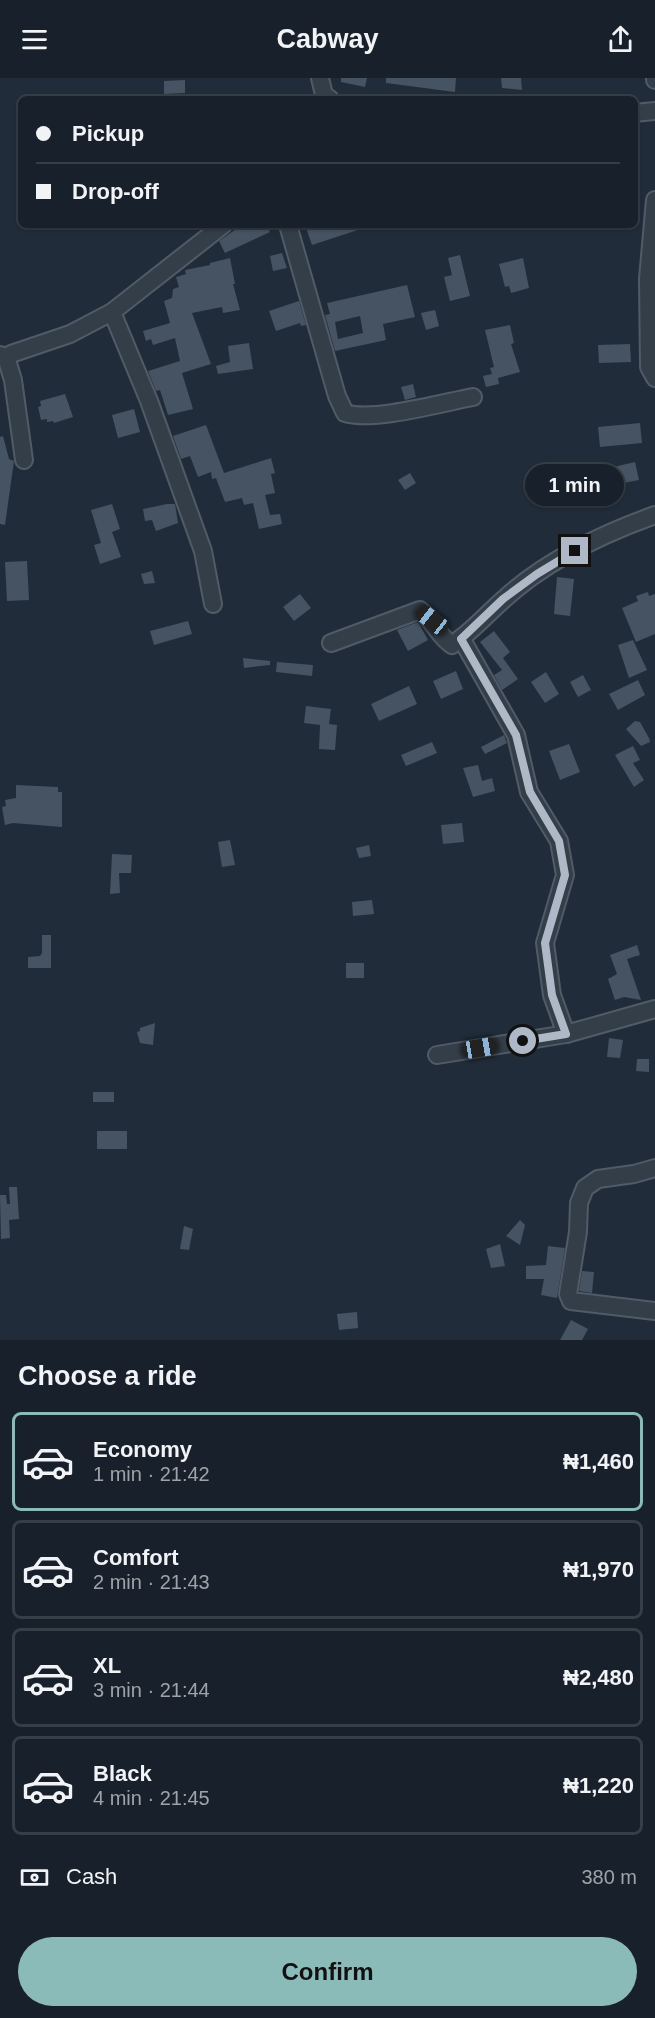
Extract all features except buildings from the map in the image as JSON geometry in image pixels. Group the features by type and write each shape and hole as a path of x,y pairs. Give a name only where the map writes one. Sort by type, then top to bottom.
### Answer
{"street":[{"path":"320,78 326,96"},
{"path":"638,112 655,111"},
{"path":"655,200 648,279 649,367 655,378"},
{"path":"24,460 13,380 6,354 70,334 112,312 220,228"},
{"path":"289,228 345,413 355,416 389,412 473,397"},
{"path":"112,312 152,411 203,552 213,603"},
{"path":"331,643 420,610 432,620 444,640 452,645 503,599 537,574 593,542 655,515"},
{"path":"461,639 516,735 530,792 559,841 565,875 545,943 552,995 566,1034"},
{"path":"437,1055 566,1034 655,1009"},
{"path":"655,1168 598,1179 585,1188 579,1203 578,1232 568,1294 571,1301 655,1311"}],"route":[{"path":"523,1041 566,1034 552,995 545,943 565,875 559,841 530,792 516,735 461,639 489,615 503,599 537,574 575,551"}]}
